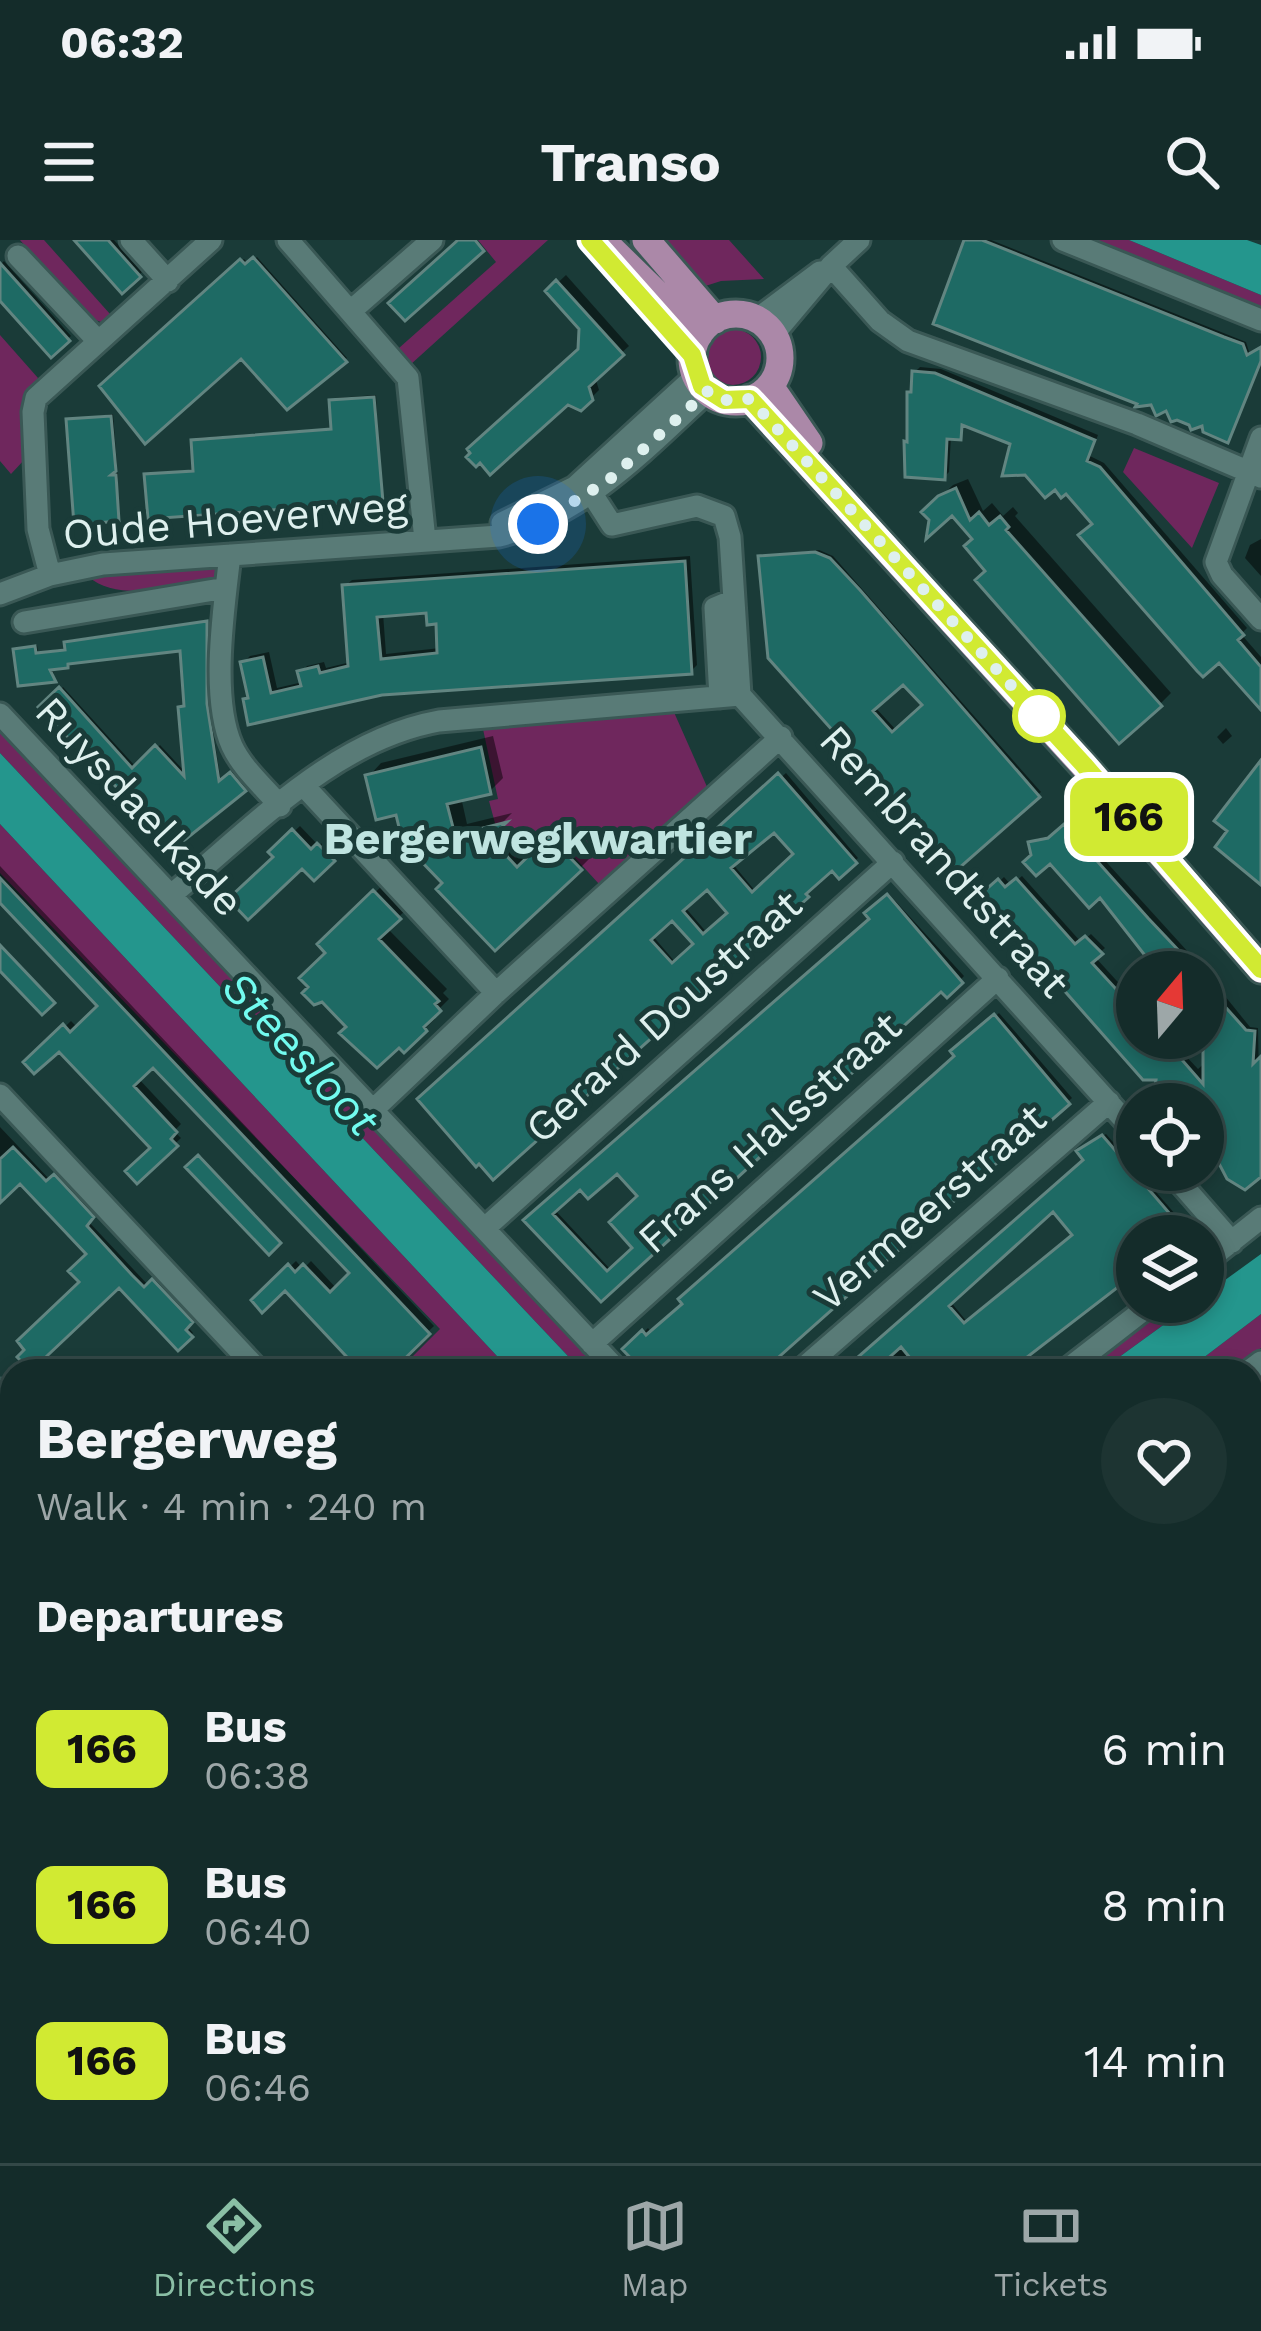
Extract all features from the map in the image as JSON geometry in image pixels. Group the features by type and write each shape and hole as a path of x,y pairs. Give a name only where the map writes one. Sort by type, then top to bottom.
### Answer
{"main road":[{"path":"602,240 707,327"},
{"path":"646,240 707,327"},
{"path":"736,314 765,327 780,363 760,393 724,400 702,384 692,355 707,327 736,314"},
{"path":"760,393 811,469 1084,765 1261,969"}],"street":[{"path":"131,240 168,281"},
{"path":"50,575 38,529 36,398 211,240"},
{"path":"289,240 408,378 424,540"},
{"path":"352,310 432,240"},
{"path":"765,327 860,240"},
{"path":"1063,240 1261,320"},
{"path":"18,256 98,341"},
{"path":"832,266 880,321 908,341 1138,424 1254,474"},
{"name":"Oude Hoeverweg","path":"0,594 50,575 103,564 480,534 588,487 702,384"},
{"path":"1261,438 1254,474 1216,562 1261,619"},
{"path":"171,895 355,750 420,724 730,696 734,600 724,516 698,506 612,525 588,487"},
{"path":"230,555 222,688 229,737 234,751 280,806"},
{"name":"Oude Hoeverweg","path":"24,622 226,588"},
{"name":"Rembrandtstraat","path":"730,696 781,737 1116,1110"},
{"name":"Ruysdaelkade","path":"0,714 606,1359"},
{"path":"373,1110 781,737"},
{"path":"304,786 496,993"},
{"name":"Gerard Doustraat","path":"485,1228 893,862"},
{"name":"Frans Halsstraat","path":"592,1344 998,978"},
{"path":"0,1095 249,1359"},
{"name":"Vermeerstraat","path":"814,1359 1109,1102"},
{"path":"1187,1191 1232,1242"},
{"path":"1224,1248 1261,1218"},
{"path":"1080,1359 1127,1323"}],"shaded area":[{"path":"20,240 44,240 110,314 101,322 87,317"},
{"path":"478,240 548,240 410,365 399,348 496,262"},
{"path":"659,240 729,240 764,279 721,281 696,289"},
{"path":"1080,240 1129,240 1261,295 1261,313"},
{"path":"733,329 753,337 761,357 753,377 733,385 713,377 705,357 713,337"},
{"path":"0,335 38,378 29,394 25,459 11,474 0,461"},
{"path":"1134,448 1219,483 1192,548 1123,472"},
{"path":"220,565 218,581 146,591 114,589 88,576 141,568"},
{"path":"673,710 708,789 599,884 546,826 515,858 499,838 489,801 498,799 483,729"},
{"path":"0,728 594,1359 571,1359 0,753"},
{"path":"0,824 500,1359 410,1359 440,1329 0,873"},
{"path":"1261,1314 1261,1348 1247,1359 1202,1359"},
{"path":"1143,1323 1166,1323 1117,1359 1096,1359"}],"water":[{"path":"1129,240 1247,240 1261,245 1261,295"},
{"path":"0,753 571,1359 500,1359 0,824"},
{"path":"1261,1254 1261,1314 1202,1359 1117,1359 1166,1323 1224,1323 1224,1281"}],"building":[{"path":"74,240 108,240 141,277 122,294"},
{"path":"458,240 475,240 484,251 405,321 388,303"},
{"path":"964,240 982,240 1243,344 1247,355 1261,347 1261,361 1228,443 1203,432 1202,426 1191,430 1177,420 1171,422 1166,411 1156,416 1151,405 1135,407 1137,404 933,324"},
{"path":"253,257 347,362 287,410 241,359 145,444 99,386 240,259 245,264"},
{"path":"0,263 70,341 51,358 0,301"},
{"path":"556,280 624,355 589,387 593,400 581,411 568,405 490,475 466,457 467,449 578,349 579,329 545,291"},
{"path":"912,371 935,373 1095,440 1087,461 1100,467 1244,635 1238,640 1261,667 1261,710 1219,663 1203,677 1197,671 1078,535 1092,524 1066,494 1061,498 1055,490 1045,498 1025,475 1002,476 1010,444 962,425 961,440 947,439 945,480 905,477 907,392 911,392"},
{"path":"374,397 383,502 148,519 144,474 193,471 191,440 331,429 329,400"},
{"path":"111,416 116,471 111,475 116,475 119,521 74,525 66,419"},
{"path":"956,488 970,520 979,512 989,525 1000,516 1009,527 1006,530 1162,706 1119,744 975,580 985,571 964,546 972,539 952,516 926,539 929,520 921,512"},
{"path":"815,552 830,558 1040,797 957,870 768,658 758,556","holes":["903,685 922,705 892,732 873,711"]},
{"path":"685,561 692,674 382,695 248,725 240,662 263,657 271,693 301,686 297,671 318,666 320,673 348,666 342,585","holes":["426,613 427,625 436,624 437,653 381,659 377,617"]},
{"path":"207,621 207,704 219,781 230,772 246,791 171,851 127,798 38,707 59,687 132,768 155,745 184,776 178,707 184,706 180,651 68,664 68,668 50,670 56,682 18,686 13,649 65,650 64,642"},
{"path":"481,747 491,794 447,804 455,835 507,822 490,838 517,867 549,836 582,870 495,951 436,889 442,883 414,854 406,856 396,815 376,820 365,775"},
{"path":"1261,760 1261,885 1215,847 1227,831 1214,821"},
{"path":"778,773 857,863 839,879 832,871 806,894 809,897 493,1180 417,1099","holes":["774,833 793,854 752,892 731,868","707,890 727,913 703,934 683,911","672,921 693,944 672,963 651,940"]},
{"path":"1064,824 1179,951 1142,951 1100,898 1089,908 1050,864 1036,876 1023,862 1031,855 1028,842 1048,838"},
{"path":"292,829 311,849 317,843 335,861 314,881 302,869 248,920 228,899 273,857 268,852"},
{"path":"0,878 430,1334 404,1359 349,1359 285,1291 262,1313 251,1300 288,1264 295,1272 303,1264 330,1292 349,1273 153,1068 134,1086 177,1132 171,1139 178,1146 137,1184 125,1171 150,1148 59,1052 34,1074 23,1062 63,1024 70,1032 97,1006 0,903"},
{"path":"1016,878 1075,944 1085,936 1103,954 1092,963 1116,989 1116,1049 980,895 998,879 1005,887"},
{"path":"373,890 401,919 379,939 439,1001 435,1004 441,1011 404,1053 399,1048 377,1068 339,1033 346,1027 322,1002 314,1005 302,993 308,987 299,978 325,953 317,944"},
{"path":"887,894 963,983 947,998 941,992 601,1302 523,1220 869,919 864,913","holes":["617,1174 637,1196 609,1222 632,1248 607,1271 553,1214 580,1190 588,1199"]},
{"path":"0,945 55,1003 42,1015 0,971"},
{"path":"1224,1005 1246,1030 1255,1031 1253,1064 1261,1056 1261,1177 1245,1190 1227,1179 1224,1083 1203,1083 1203,1059 1224,1059"},
{"path":"994,1014 1070,1104 1029,1140 1026,1137 776,1359 632,1359 622,1349 682,1304 678,1299 954,1056 950,1051"},
{"path":"1124,1059 1181,1059 1202,1083 1156,1083 1143,1080"},
{"path":"1102,1135 1116,1151 1116,1191 1150,1191 1171,1215 1116,1215 1116,1289 1025,1359 911,1359 901,1347 888,1359 856,1359 1083,1160 1076,1151","holes":["1053,1212 1072,1235 964,1323 949,1306"]},
{"path":"13,1147 46,1181 54,1174 94,1217 87,1226 132,1275 144,1287 152,1279 193,1322 186,1330 193,1337 178,1351 119,1288 44,1359 19,1359 24,1350 17,1341 79,1282 68,1271 86,1254 20,1184 0,1203 0,1159"},
{"path":"198,1155 281,1243 269,1255 185,1167"}],"bus line":[{"name":"166","path":"590,240 692,355 702,386 724,400 750,399 1084,765 1261,969"}],"district":[{"name":"Bergerwegkwartier","path":"538,838"}],"route":[{"path":"538,524 610,479 708,391 724,400 750,399 1039,716"}],"water label":[{"name":"Steesloot","path":"301,1053"}]}
